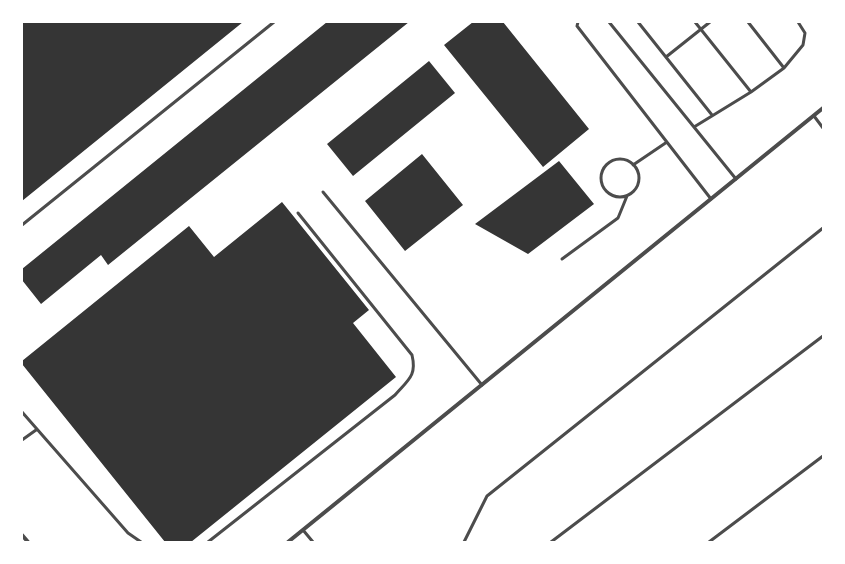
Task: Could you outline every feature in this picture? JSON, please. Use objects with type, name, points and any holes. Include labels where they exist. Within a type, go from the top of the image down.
[{"type":"street","points":[[288,542],[823,108]]},
{"type":"street","points":[[22,536],[28,542]]},
{"type":"lane","points":[[22,225],[274,22]]},
{"type":"lane","points":[[578,22],[577,26],[711,199]]},
{"type":"lane","points":[[609,22],[736,179]]},
{"type":"lane","points":[[638,22],[712,115]]},
{"type":"lane","points":[[695,22],[751,92]]},
{"type":"lane","points":[[666,57],[710,22]]},
{"type":"lane","points":[[748,22],[784,68]]},
{"type":"lane","points":[[694,127],[751,92],[784,68],[803,45],[805,33],[798,22]]},
{"type":"lane","points":[[814,116],[823,128]]},
{"type":"lane","points":[[633,165],[667,142]]},
{"type":"lane","points":[[616,159],[626,160],[633,165],[638,173],[638,182],[634,191],[627,196],[618,197],[609,194],[603,188],[600,179],[602,170],[608,163],[616,159]]},
{"type":"lane","points":[[323,192],[482,385]]},
{"type":"lane","points":[[562,259],[618,218],[627,196]]},
{"type":"lane","points":[[208,542],[395,395],[412,376],[415,367],[412,356],[298,213]]},
{"type":"lane","points":[[464,542],[487,496],[823,228]]},
{"type":"lane","points":[[551,542],[823,336]]},
{"type":"lane","points":[[22,412],[36,430],[128,533],[141,542]]},
{"type":"lane","points":[[22,440],[36,430]]},
{"type":"lane","points":[[709,542],[823,456]]},
{"type":"lane","points":[[303,530],[313,542]]},
{"type":"building","points":[[22,22],[243,22],[22,201]]},
{"type":"building","points":[[327,22],[409,22],[108,265],[101,255],[41,304],[22,280],[22,269]]},
{"type":"building","points":[[473,22],[503,22],[589,129],[543,167],[444,45]]},
{"type":"building","points":[[429,61],[455,93],[353,176],[327,144]]},
{"type":"building","points":[[422,154],[463,205],[405,251],[365,201]]},
{"type":"building","points":[[559,161],[594,204],[528,254],[475,224]]},
{"type":"building","points":[[282,202],[369,310],[353,323],[396,377],[191,542],[165,542],[22,364],[22,361],[189,226],[214,257]]}]
